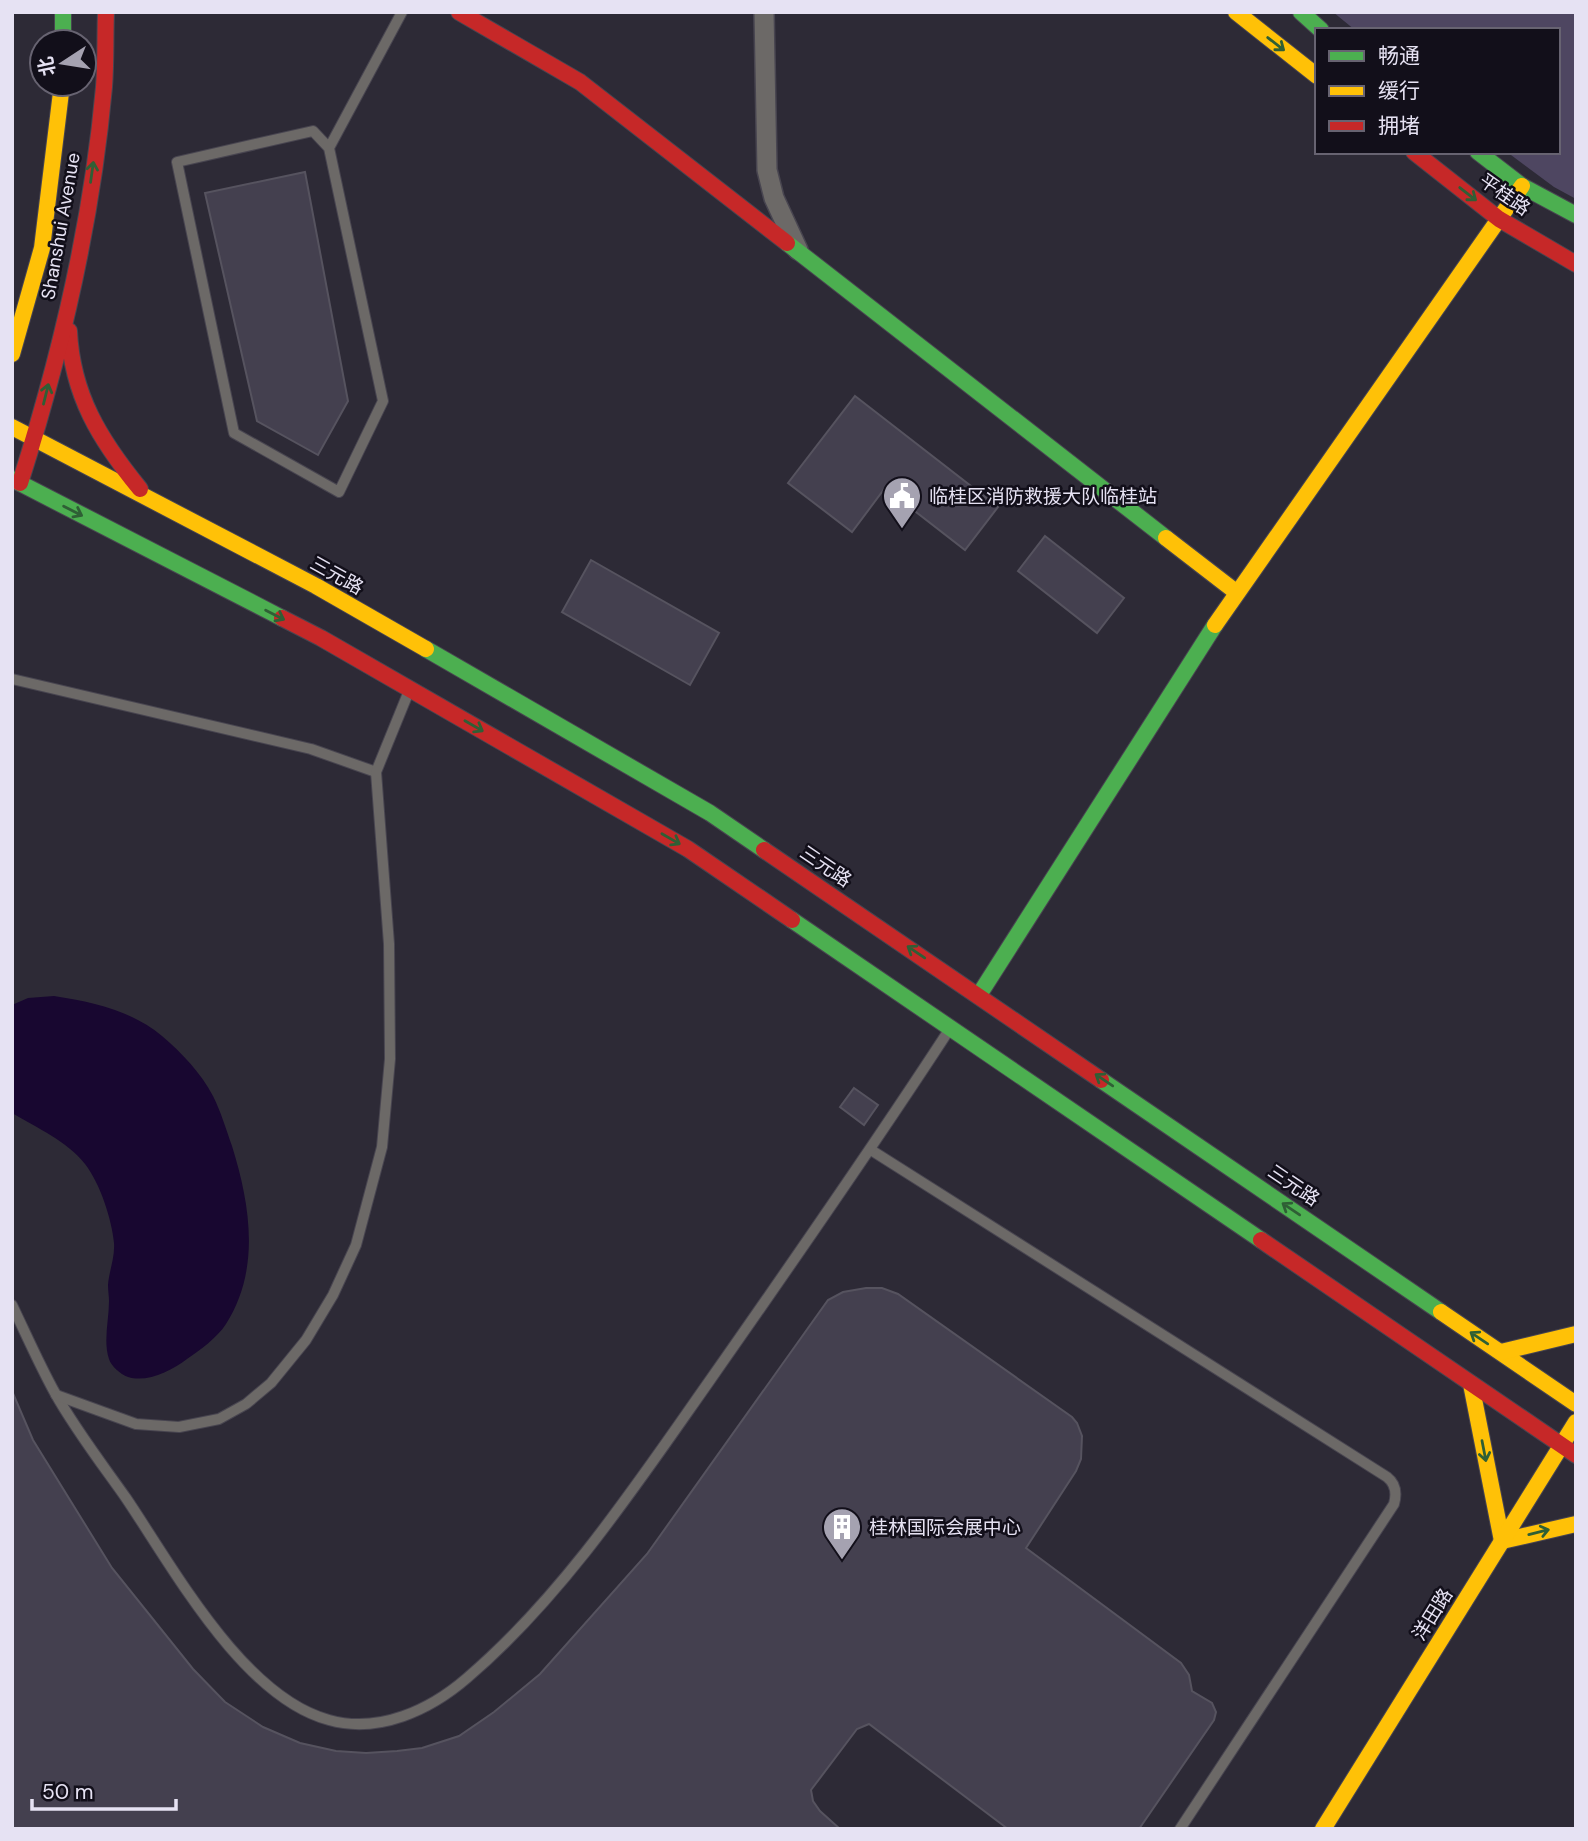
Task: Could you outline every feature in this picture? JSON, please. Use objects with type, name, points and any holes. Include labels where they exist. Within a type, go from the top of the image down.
[{"type":"main road","name":"Shanshui Avenue","points":[[16,482],[34,439],[78,264],[104,86],[106,12]]},
{"type":"main road","points":[[459,12],[580,82],[1236,592]]},
{"type":"main road","points":[[1236,12],[1315,74]]},
{"type":"main road","points":[[1301,12],[1319,28]]},
{"type":"main road","name":"Shanshui Avenue","points":[[12,354],[42,248],[60,98]]},
{"type":"main road","name":"平桂路","points":[[1417,154],[1499,219],[1576,264]]},
{"type":"main road","name":"平桂路","points":[[1481,154],[1522,186],[1576,215]]},
{"type":"main road","points":[[979,995],[1236,592],[1522,186]]},
{"type":"main road","points":[[19,274],[42,248]]},
{"type":"main road","points":[[69,301],[69,343],[74,378],[94,424],[115,460],[150,499]]},
{"type":"main road","name":"三元路","points":[[12,427],[316,586],[710,813],[1576,1404]]},
{"type":"main road","points":[[16,482],[321,638],[688,849],[1576,1455]]},
{"type":"main road","points":[[1500,1352],[1576,1334]]},
{"type":"main road","points":[[1471,1384],[1502,1541],[1576,1524]]},
{"type":"main road","name":"洋田路","points":[[1323,1829],[1576,1422]]},
{"type":"street","points":[[764,12],[767,170],[774,198],[799,251]]},
{"type":"lane","points":[[329,148],[313,131],[177,162],[234,432],[339,492],[383,401],[329,148],[402,12]]},
{"type":"lane","points":[[12,679],[311,749],[376,772]]},
{"type":"lane","points":[[55,1394],[136,1424],[179,1427],[219,1419],[246,1404],[271,1383],[306,1340],[333,1295],[356,1244],[382,1147],[388,1087],[389,944],[376,772],[410,689]]},
{"type":"lane","points":[[12,1305],[55,1394],[208,1620],[261,1681],[286,1701],[329,1720],[372,1724],[387,1721],[415,1711],[467,1679],[533,1614],[626,1500],[871,1150],[951,1027]]},
{"type":"lane","points":[[871,1150],[1387,1477],[1395,1486],[1394,1504],[1180,1829]]},
{"type":"shaded area","points":[[1333,12],[1576,12],[1576,199],[1554,187],[1510,154],[1560,154],[1560,28],[1353,28]]},
{"type":"shaded area","points":[[54,996],[97,1004],[124,1014],[150,1027],[169,1043],[197,1071],[213,1096],[232,1146],[244,1191],[249,1236],[248,1259],[237,1303],[218,1334],[174,1368],[159,1375],[128,1377],[116,1370],[109,1359],[106,1338],[108,1285],[114,1243],[108,1213],[96,1181],[70,1148],[12,1113],[12,1005],[28,998]]},
{"type":"building","points":[[305,172],[348,401],[318,455],[257,421],[205,193]]},
{"type":"building","points":[[855,396],[998,507],[965,550],[885,488],[852,532],[788,483]]},
{"type":"building","points":[[1045,536],[1124,598],[1097,633],[1018,571]]},
{"type":"building","points":[[591,560],[719,633],[690,685],[562,612]]},
{"type":"building","points":[[854,1088],[878,1105],[864,1125],[840,1107]]},
{"type":"building","name":"桂林国际会展中心","points":[[882,1288],[898,1294],[1077,1423],[1082,1436],[1081,1459],[1026,1548],[1181,1663],[1189,1675],[1192,1691],[1212,1703],[1216,1712],[1214,1720],[1139,1829],[1008,1829],[869,1724],[857,1729],[811,1790],[813,1801],[820,1811],[840,1829],[12,1829],[12,1391],[33,1440],[112,1568],[193,1669],[225,1702],[263,1727],[300,1743],[336,1751],[366,1753],[422,1748],[459,1736],[494,1712],[540,1674],[647,1554],[828,1300],[843,1292]]},
{"type":"traffic: fast","points":[[63,12],[63,28]]},
{"type":"traffic: fast","points":[[1301,12],[1319,28]]},
{"type":"traffic: fast","points":[[1481,154],[1522,186],[1576,215]]},
{"type":"traffic: fast","points":[[787,243],[1166,538]]},
{"type":"traffic: fast","points":[[12,479],[282,618]]},
{"type":"traffic: fast","points":[[979,995],[1215,625]]},
{"type":"traffic: fast","points":[[426,649],[710,813],[764,850]]},
{"type":"traffic: fast","points":[[792,920],[1261,1240]]},
{"type":"traffic: fast","points":[[1101,1080],[1441,1312]]},
{"type":"traffic: slow","points":[[1236,12],[1315,74]]},
{"type":"traffic: slow","points":[[12,354],[42,248],[60,98]]},
{"type":"traffic: slow","points":[[1215,625],[1522,186]]},
{"type":"traffic: slow","points":[[12,427],[316,586],[426,649]]},
{"type":"traffic: slow","points":[[1166,538],[1236,592]]},
{"type":"traffic: slow","points":[[1441,1312],[1576,1404]]},
{"type":"traffic: slow","points":[[1501,1352],[1576,1334]]},
{"type":"traffic: slow","points":[[1471,1384],[1502,1541],[1576,1524]]},
{"type":"traffic: slow","points":[[1323,1829],[1576,1422]]},
{"type":"traffic: jam","points":[[20,483],[49,386],[83,238],[99,137],[104,87],[106,12]]},
{"type":"traffic: jam","points":[[459,12],[580,82],[787,243]]},
{"type":"traffic: jam","points":[[1417,154],[1499,219],[1576,264]]},
{"type":"traffic: jam","points":[[69,331],[71,354],[82,396],[112,453],[140,489]]},
{"type":"traffic: jam","points":[[282,618],[688,849],[792,920]]},
{"type":"traffic: jam","points":[[764,850],[1101,1080]]},
{"type":"traffic: jam","points":[[1261,1240],[1576,1455]]},
{"type":"place","name":"临桂区消防救援大队临桂站","points":[[902,530]]},
{"type":"place","name":"桂林国际会展中心","points":[[842,1561]]}]
